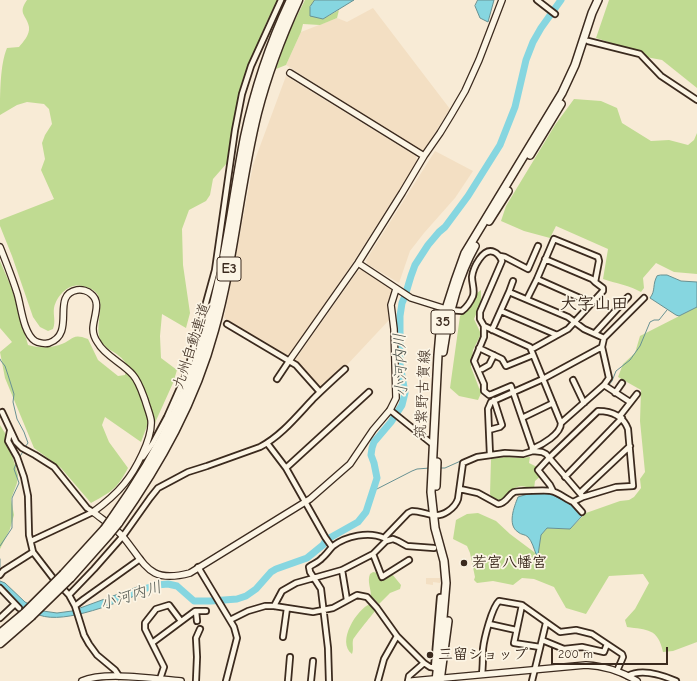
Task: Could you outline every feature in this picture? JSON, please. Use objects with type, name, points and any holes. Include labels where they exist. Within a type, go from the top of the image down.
[{"type":"highway","name":"九州自動車道","points":[[115,521],[166,434],[176,415],[194,371],[208,327],[218,286],[245,137],[256,93],[275,35],[291,0]]},
{"type":"highway","name":"九州自動車道","points":[[0,634],[23,610],[67,576],[107,531],[151,474],[171,438],[193,390],[207,354],[226,284],[245,171],[257,114],[274,57],[298,0]]},
{"type":"highway","name":"九州自動車道","points":[[0,643],[23,610]]},
{"type":"main road","name":"筑紫野古賀線","points":[[438,680],[435,668],[446,583],[444,560],[435,528],[435,495],[441,369],[449,310],[461,264],[470,246],[568,81],[598,0]]},
{"type":"main road","name":"筑紫野古賀線","points":[[438,680],[451,583],[447,558],[435,515],[431,480],[440,332],[474,248],[572,84],[602,0]]},
{"type":"street","points":[[31,541],[93,512],[109,500],[124,484],[153,443],[167,417],[186,372],[204,315],[215,270],[234,137],[242,94],[251,66],[281,0]]},
{"type":"street","points":[[277,379],[358,263],[465,91],[479,60],[502,0]]},
{"type":"street","points":[[537,0],[555,14]]},
{"type":"street","points":[[588,41],[637,53],[661,76],[697,100]]},
{"type":"street","points":[[290,74],[424,156]]},
{"type":"street","points":[[527,299],[554,239],[598,258],[599,261],[595,282]]},
{"type":"street","points":[[358,263],[411,298],[449,310],[462,311],[467,308],[473,294],[473,273],[482,254],[487,251],[492,251],[528,269],[538,246]]},
{"type":"street","points":[[0,247],[18,295],[28,331],[35,341],[45,344],[55,341],[59,337],[64,324],[64,303],[67,295],[78,290],[83,290],[92,294],[96,303],[96,314],[93,328],[97,342],[134,376],[142,390],[151,420],[148,437],[135,467]]},
{"type":"street","points":[[500,256],[502,261],[480,312],[480,319],[484,326],[484,337],[474,361],[484,384],[486,393],[489,395],[511,386],[533,450]]},
{"type":"street","points":[[532,349],[568,329],[592,303],[603,288],[592,279],[545,259]]},
{"type":"street","points":[[537,279],[592,303]]},
{"type":"street","points":[[492,330],[513,281]]},
{"type":"street","points":[[2,412],[16,442],[22,448],[54,467],[87,508],[123,536],[144,565],[153,573],[176,577],[190,573],[305,503],[350,464],[373,430],[391,411],[396,398],[394,328],[391,305],[398,290]]},
{"type":"street","points":[[509,292],[568,317],[584,330],[595,333],[604,338]]},
{"type":"street","points":[[595,333],[628,297]]},
{"type":"street","points":[[274,606],[282,591],[296,583],[342,570],[373,554],[408,513],[412,511],[435,515],[444,514],[455,505],[458,499],[463,463],[473,457],[505,453],[523,454],[541,445],[558,432],[561,423],[584,404],[604,385],[609,378],[602,347],[604,338],[644,298]]},
{"type":"street","points":[[501,311],[557,335]]},
{"type":"street","points":[[227,324],[296,365],[320,392]]},
{"type":"street","points":[[484,326],[532,349],[533,355],[561,423]]},
{"type":"street","points":[[490,455],[488,409],[491,402],[543,379],[602,347]]},
{"type":"street","points":[[479,348],[502,358],[506,366],[533,355]]},
{"type":"street","points":[[482,369],[489,365],[494,355]]},
{"type":"street","points":[[68,595],[94,569],[123,536],[158,488],[188,472],[267,444],[345,369]]},
{"type":"street","points":[[573,380],[584,404]]},
{"type":"street","points":[[616,393],[622,384]]},
{"type":"street","points":[[604,385],[630,402]]},
{"type":"street","points":[[286,468],[369,392]]},
{"type":"street","points":[[565,477],[621,418],[630,402],[637,394]]},
{"type":"street","points":[[489,430],[502,425],[494,400]]},
{"type":"street","points":[[522,418],[553,403]]},
{"type":"street","points":[[391,411],[430,443],[433,443]]},
{"type":"street","points":[[553,491],[538,470],[598,411],[610,413],[626,422],[630,446],[632,486],[616,487],[582,495]]},
{"type":"street","points":[[10,431],[8,441],[17,457],[24,477],[28,496],[30,535],[33,552],[68,595],[75,606],[84,635],[89,644],[97,655],[115,670],[119,676]]},
{"type":"street","points":[[267,444],[286,468],[325,537],[332,546]]},
{"type":"street","points":[[573,502],[582,495],[630,446]]},
{"type":"street","points":[[533,450],[542,452],[549,458],[582,495]]},
{"type":"street","points":[[460,488],[478,493],[498,504],[504,503],[513,492],[517,490],[553,491],[573,502],[582,512]]},
{"type":"street","points":[[329,681],[328,648],[322,611],[321,589],[313,578],[309,567],[322,559],[332,546],[364,535],[373,534],[385,539],[398,540],[407,546],[434,548]]},
{"type":"street","points":[[0,575],[3,571],[33,552]]},
{"type":"street","points":[[373,554],[382,577],[409,560]]},
{"type":"street","points":[[75,606],[140,559]]},
{"type":"street","points":[[198,568],[234,627],[237,638],[226,681]]},
{"type":"street","points":[[342,570],[347,600]]},
{"type":"street","points":[[0,588],[23,610],[0,618]]},
{"type":"street","points":[[230,620],[248,611],[265,606],[313,612],[333,608],[357,595],[367,597],[377,608],[397,636],[424,663],[435,668]]},
{"type":"street","points":[[482,674],[483,648],[489,624],[496,604],[499,601],[527,607],[546,623],[560,632],[576,630],[592,634],[622,654],[623,657],[617,671]]},
{"type":"street","points":[[160,679],[164,667],[145,629],[145,623],[156,609],[169,605],[181,621]]},
{"type":"street","points":[[522,605],[514,643],[540,647]]},
{"type":"street","points":[[283,637],[286,608]]},
{"type":"street","points":[[196,611],[197,621]]},
{"type":"street","points":[[152,643],[196,611],[206,612]]},
{"type":"street","points":[[532,681],[546,623]]},
{"type":"street","points":[[489,624],[516,630]]},
{"type":"street","points":[[196,681],[196,638],[200,629]]},
{"type":"street","points":[[378,681],[384,659],[397,636]]},
{"type":"street","points":[[542,640],[564,649],[582,647],[604,652],[607,644]]},
{"type":"street","points":[[288,681],[290,657]]},
{"type":"street","points":[[311,681],[313,661]]},
{"type":"street","points":[[408,681],[409,676],[424,663]]},
{"type":"street","points":[[412,681],[469,678],[482,674],[586,665],[599,666],[617,671],[637,681]]},
{"type":"street","points":[[628,676],[634,673],[660,675],[676,681]]},
{"type":"street","points":[[82,681],[119,676],[181,681]]},
{"type":"shaded area","points":[[373,8],[450,109],[424,150],[419,150],[286,65],[301,32],[337,18],[347,22]]},
{"type":"shaded area","points":[[286,76],[416,156],[417,162],[352,264],[288,357],[224,318],[253,165]]},
{"type":"shaded area","points":[[435,151],[473,171],[455,198],[410,251],[399,283],[367,264],[366,260]]},
{"type":"shaded area","points":[[364,270],[392,290],[388,310],[390,319],[346,366],[319,389],[295,360],[357,272]]},
{"type":"shaded area","points":[[426,578],[440,578],[440,583],[433,582],[433,585],[426,584]]},
{"type":"green space","points":[[27,0],[278,0],[267,21],[249,64],[241,89],[227,163],[213,179],[210,195],[206,201],[189,210],[182,229],[183,265],[190,313],[186,328],[162,314],[160,336],[161,358],[177,370],[173,383],[154,425],[147,426],[141,442],[105,417],[102,425],[109,442],[128,468],[113,489],[91,503],[61,468],[34,448],[5,378],[0,352],[12,342],[0,328],[0,261],[12,289],[28,345],[51,347],[64,343],[78,336],[88,339],[98,360],[118,376],[125,375],[127,365],[120,357],[102,343],[99,335],[100,302],[98,295],[92,289],[82,286],[73,286],[68,288],[58,299],[54,308],[53,329],[48,331],[40,327],[33,317],[0,226],[0,220],[54,199],[41,170],[45,159],[42,143],[52,124],[49,109],[44,104],[27,102],[17,105],[0,115],[3,62],[7,48],[19,47],[27,36],[29,27],[23,12],[23,8]]},
{"type":"green space","points":[[305,0],[315,0],[310,7],[323,19],[339,10],[337,18],[320,25],[303,24],[301,32],[286,65],[276,69],[289,32]]},
{"type":"green space","points":[[609,0],[697,0],[697,88],[662,60],[646,57],[636,51],[596,38]]},
{"type":"green space","points":[[574,99],[601,101],[617,108],[622,123],[651,141],[669,140],[688,145],[694,140],[697,133],[697,274],[674,272],[656,263],[643,278],[644,288],[641,292],[628,286],[603,279],[608,249],[556,226],[550,238],[524,231],[501,221],[506,206],[555,125]]},
{"type":"green space","points":[[481,290],[481,302],[474,319],[481,334],[473,350],[471,367],[479,388],[482,391],[478,400],[459,396],[450,388],[460,316],[467,309],[477,293]]},
{"type":"green space","points":[[697,307],[697,642],[673,651],[663,652],[661,644],[655,634],[646,630],[627,627],[625,620],[635,609],[649,583],[643,574],[609,576],[586,614],[566,608],[554,587],[534,579],[522,578],[513,585],[493,581],[477,583],[474,580],[475,577],[467,546],[453,539],[456,520],[467,514],[478,513],[496,521],[510,534],[538,555],[541,535],[547,528],[570,529],[586,513],[620,501],[629,500],[634,497],[641,488],[640,479],[645,472],[640,421],[641,390],[618,377],[623,364],[635,353],[640,336]]},
{"type":"green space","points":[[0,425],[5,433],[18,475],[17,483],[11,499],[14,515],[10,529],[0,549]]},
{"type":"green space","points":[[506,457],[530,457],[529,463],[537,467],[542,475],[535,481],[534,489],[519,486],[513,489],[503,501],[497,500],[490,494],[491,459]]},
{"type":"green space","points":[[373,572],[378,573],[382,580],[392,574],[401,585],[400,589],[390,593],[379,604],[371,596],[369,579],[370,574]]},
{"type":"green space","points":[[370,604],[375,611],[354,638],[352,654],[348,649],[346,642],[347,634],[359,612]]},
{"type":"water","points":[[315,0],[354,0],[323,19],[310,16],[310,7]]},
{"type":"water","points":[[478,0],[494,0],[488,22],[480,18],[475,6]]},
{"type":"water","points":[[667,275],[681,281],[697,282],[697,307],[679,316],[650,298],[657,276]]},
{"type":"water","points":[[545,493],[553,495],[572,505],[582,516],[570,529],[547,528],[541,535],[538,555],[536,554],[528,537],[519,533],[515,529],[512,516],[518,497],[528,494]]},
{"type":"water","points":[[0,581],[5,583],[25,602],[43,611],[57,613],[72,611],[140,586],[146,592],[92,611],[63,617],[50,617],[37,614],[22,607],[0,585]]},
{"type":"waterway","name":"小河内川","points":[[134,592],[157,585],[168,584],[177,586],[194,601],[237,599],[246,596],[256,589],[271,572],[307,558],[323,545],[326,540],[358,522],[366,512],[377,478],[371,455],[372,448],[374,442],[391,422],[402,405],[405,393],[400,364],[400,316],[402,303],[415,265],[428,245],[445,227],[468,196],[500,145],[515,107],[526,60],[533,42],[561,0]]},
{"type":"waterway","points":[[608,386],[616,371],[630,360],[640,346],[650,322],[659,320],[667,310]]},
{"type":"waterway","points":[[0,359],[5,366],[14,394],[13,402],[17,419],[28,443],[25,447]]},
{"type":"waterway","points":[[558,434],[564,424],[606,388]]},
{"type":"waterway","points":[[19,458],[24,450]]},
{"type":"waterway","points":[[492,452],[503,450],[509,451]]},
{"type":"waterway","points":[[439,468],[445,468],[474,455],[489,453]]},
{"type":"waterway","points":[[0,546],[12,528],[12,498],[19,483],[14,469],[17,462]]},
{"type":"waterway","points":[[373,491],[412,471],[430,468]]},
{"type":"waterway","points":[[0,559],[0,567]]},
{"type":"waterway","points":[[637,675],[660,677]]},
{"type":"waterway","points":[[665,679],[670,681]]},
{"type":"place","name":"若宮八幡宮","points":[[464,563]]},
{"type":"place","name":"三留ショップ","points":[[430,655]]},
{"type":"district","name":"大字山田","points":[[594,304]]}]
